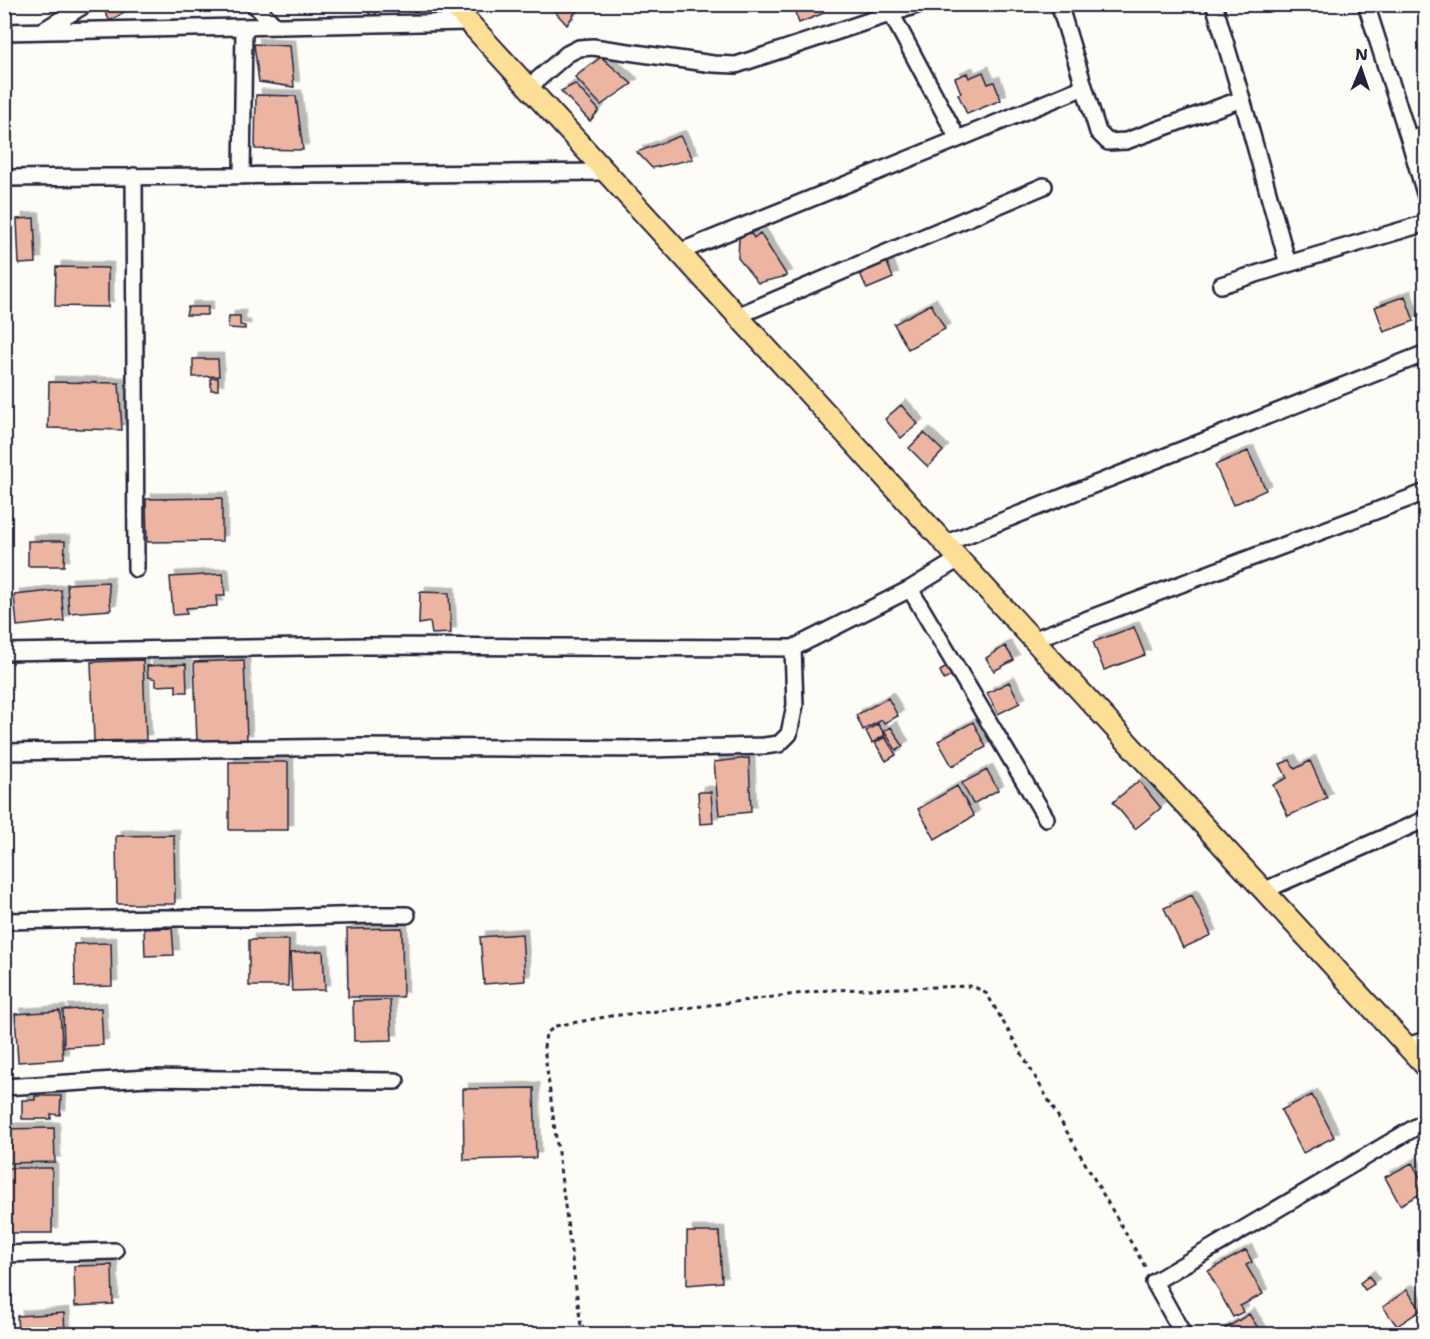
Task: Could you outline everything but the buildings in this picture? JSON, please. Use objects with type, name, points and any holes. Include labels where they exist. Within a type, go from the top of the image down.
[{"type":"main road","points":[[452,4],[1263,891],[1416,1043],[1425,1067]]},
{"type":"street","points":[[42,31],[86,4]]},
{"type":"street","points":[[254,4],[275,26]]},
{"type":"street","points":[[528,88],[567,54],[579,48],[593,47],[713,64],[736,65],[920,4]]},
{"type":"street","points":[[1059,4],[1098,132],[1108,142],[1126,141],[1242,99]]},
{"type":"street","points":[[1214,4],[1288,264]]},
{"type":"street","points":[[1366,4],[1425,197]]},
{"type":"street","points":[[892,15],[958,140]]},
{"type":"street","points":[[4,32],[469,22]]},
{"type":"street","points":[[242,176],[244,27]]},
{"type":"street","points":[[679,252],[1084,87]]},
{"type":"street","points":[[1409,139],[1425,134]]},
{"type":"street","points":[[4,178],[606,172]]},
{"type":"street","points":[[134,177],[136,569]]},
{"type":"street","points":[[737,316],[1044,186]]},
{"type":"street","points":[[1221,285],[1425,223]]},
{"type":"street","points":[[944,544],[1425,356]]},
{"type":"street","points":[[1032,640],[1425,492]]},
{"type":"street","points":[[4,652],[366,646],[794,648],[910,589],[959,559]]},
{"type":"street","points":[[910,589],[1046,818]]},
{"type":"street","points":[[4,752],[359,747],[650,749],[764,746],[779,744],[789,734],[795,705],[794,648]]},
{"type":"street","points":[[1263,891],[1425,819]]},
{"type":"street","points":[[4,921],[407,915]]},
{"type":"street","points":[[4,1088],[147,1078],[396,1082]]},
{"type":"street","points":[[1183,1335],[1154,1282],[1425,1120]]},
{"type":"street","points":[[4,1254],[115,1251]]},
{"type":"path","points":[[582,1335],[544,1047],[546,1034],[555,1026],[611,1016],[828,990],[972,986],[987,994],[1154,1282]]}]
